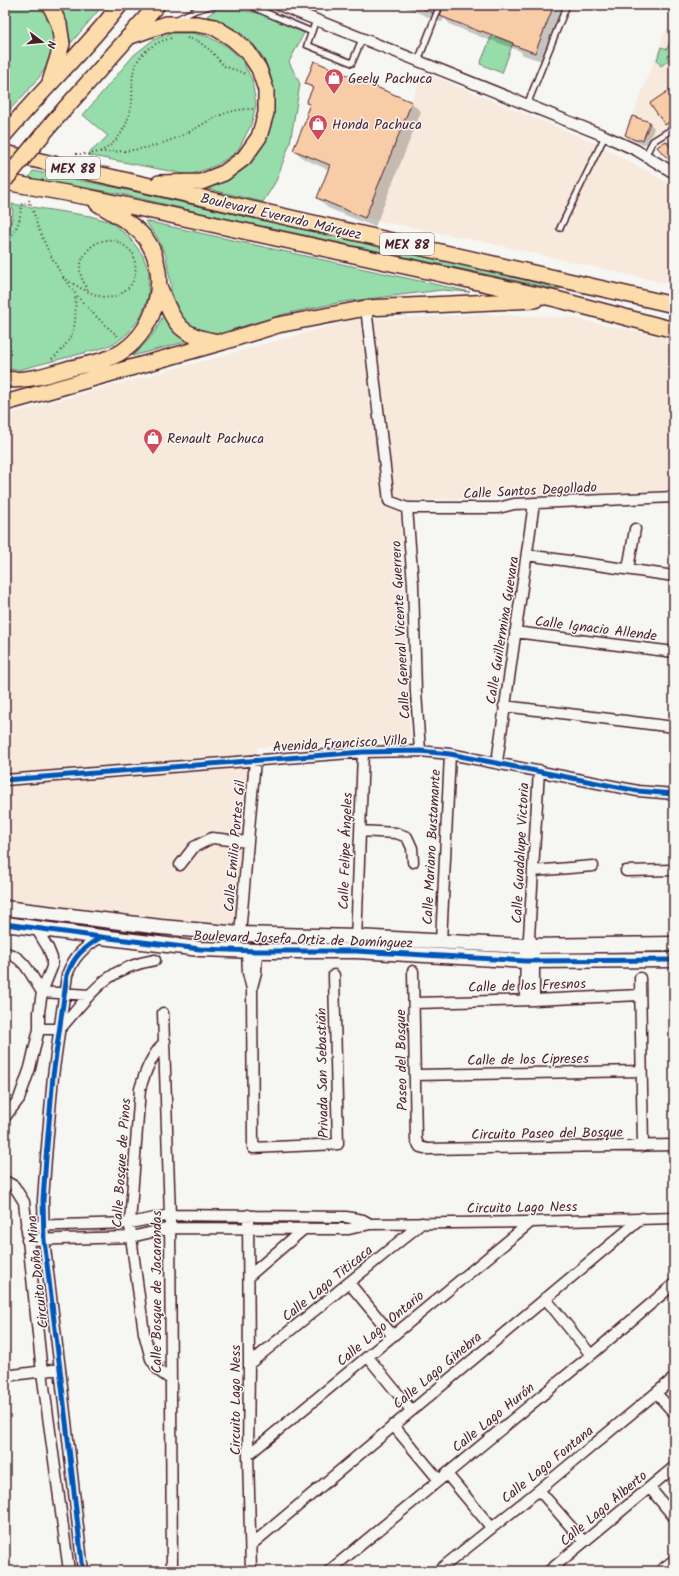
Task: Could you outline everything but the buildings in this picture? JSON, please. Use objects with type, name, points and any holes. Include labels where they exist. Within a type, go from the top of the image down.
[{"type":"main road","points":[[49,87],[62,44],[59,24],[50,5]]},
{"type":"main road","points":[[5,134],[22,113],[49,87],[88,44],[120,5]]},
{"type":"main road","points":[[108,21],[128,5]]},
{"type":"main road","points":[[128,37],[147,5]]},
{"type":"main road","points":[[5,181],[53,122],[156,5]]},
{"type":"main road","points":[[128,37],[166,24],[196,24],[214,27],[232,38],[248,52],[259,69],[266,90],[266,113],[259,137],[244,158],[224,173],[201,182],[140,184]]},
{"type":"main road","name":"Boulevard Everardo Márquez","points":[[5,153],[674,305]]},
{"type":"main road","name":"MEX 88","points":[[5,181],[22,186],[88,198],[556,299],[674,330]]},
{"type":"main road","points":[[5,378],[14,380],[30,379],[106,358],[122,351],[136,340],[146,327],[154,309],[159,286],[157,264],[148,242],[132,225],[88,198]]},
{"type":"main road","points":[[159,286],[173,318],[185,332],[206,340],[223,342]]},
{"type":"main road","points":[[5,402],[223,342],[278,325],[366,308],[556,299]]},
{"type":"street","points":[[279,5],[605,136],[645,156],[674,173]]},
{"type":"street","name":"Calle Santos Degollado","points":[[366,308],[388,501],[407,508],[498,508],[514,504],[674,497]]},
{"type":"street","name":"Calle Guillermina Guevara","points":[[496,762],[534,503]]},
{"type":"street","name":"Calle General Vicente Guerrero","points":[[407,508],[413,584],[416,692],[420,751]]},
{"type":"street","points":[[628,570],[635,529]]},
{"type":"street","points":[[527,555],[674,576]]},
{"type":"street","name":"Calle Ignacio Allende","points":[[515,632],[674,652]]},
{"type":"street","points":[[504,706],[674,727]]},
{"type":"street","name":"Avenida Francisco Villa","points":[[5,780],[363,752],[420,751],[450,754],[496,762],[638,791],[674,794]]},
{"type":"street","name":"Calle Felipe Ángeles","points":[[356,952],[363,752]]},
{"type":"street","name":"Calle Mariano Bustamante","points":[[440,942],[450,754]]},
{"type":"street","name":"Calle Emilio Portes Gil","points":[[240,934],[255,760]]},
{"type":"street","name":"Calle Guadalupe Victoria","points":[[530,1000],[530,943],[539,770]]},
{"type":"street","points":[[360,831],[396,833],[407,837],[412,848],[413,862]]},
{"type":"street","points":[[180,865],[194,847],[212,838],[248,842]]},
{"type":"street","points":[[533,871],[593,866]]},
{"type":"street","points":[[626,871],[674,870]]},
{"type":"street","name":"Boulevard Josefa Ortiz de Domínguez","points":[[5,908],[161,927],[240,934],[356,937],[440,942],[674,944]]},
{"type":"street","name":"Boulevard Josefa Ortiz de Domínguez","points":[[5,924],[101,938],[200,949],[356,952],[530,961],[674,960]]},
{"type":"street","points":[[158,944],[161,927]]},
{"type":"street","points":[[5,1117],[18,1099],[25,1084],[39,1029],[39,1012],[42,992],[52,967],[52,958],[48,948],[36,928]]},
{"type":"street","points":[[280,935],[280,951]]},
{"type":"street","name":"Circuito Doña Mina","points":[[83,1571],[44,1240],[42,1200],[53,1076],[67,975],[72,963],[79,953],[89,944],[101,938]]},
{"type":"street","name":"Privada San Sebastián","points":[[252,951],[248,972],[252,989],[253,1148],[338,1144],[334,974]]},
{"type":"street","points":[[5,953],[11,954],[23,963],[42,992]]},
{"type":"street","points":[[39,1029],[60,1029],[100,984],[112,974],[140,962],[155,960]]},
{"type":"street","name":"Paseo del Bosque","points":[[413,971],[416,1140],[420,1147]]},
{"type":"street","points":[[640,978],[643,1146]]},
{"type":"street","points":[[42,992],[90,995]]},
{"type":"street","name":"Calle de los Fresnos","points":[[414,1003],[640,995]]},
{"type":"street","name":"Calle Bosque de Jacarandas","points":[[163,1013],[170,1214],[172,1571]]},
{"type":"street","name":"Calle Bosque de Pinos","points":[[165,1041],[155,1052],[146,1068],[140,1089],[130,1223],[144,1333],[150,1359],[159,1371],[170,1379]]},
{"type":"street","name":"Calle de los Cipreses","points":[[415,1075],[641,1071]]},
{"type":"street","name":"Circuito Paseo del Bosque","points":[[420,1147],[428,1149],[674,1145]]},
{"type":"street","name":"Circuito Doña Mina","points":[[5,1181],[14,1186],[24,1202],[42,1372],[69,1571]]},
{"type":"street","name":"Circuito Lago Ness","points":[[26,1226],[130,1223],[170,1214],[346,1217],[363,1220],[370,1224]]},
{"type":"street","name":"Circuito Lago Ness","points":[[248,1216],[250,1364],[248,1455],[251,1571]]},
{"type":"street","name":"Calle Lago Ginebra","points":[[251,1545],[642,1218]]},
{"type":"street","name":"Circuito Lago Ness","points":[[28,1240],[131,1237],[170,1228],[349,1229],[370,1224],[674,1218]]},
{"type":"street","name":"Calle Lago Ontario","points":[[248,1455],[530,1222]]},
{"type":"street","name":"Calle Lago Titicaca","points":[[250,1364],[422,1223]]},
{"type":"street","points":[[249,1276],[305,1228]]},
{"type":"street","points":[[349,1283],[393,1336]]},
{"type":"street","name":"Calle Lago Hurón","points":[[329,1571],[591,1355],[674,1284]]},
{"type":"street","points":[[545,1298],[591,1355]]},
{"type":"street","points":[[368,1357],[411,1410]]},
{"type":"street","points":[[5,1376],[60,1369]]},
{"type":"street","name":"Calle Lago Fontana","points":[[438,1571],[539,1490],[674,1378]]},
{"type":"street","points":[[656,1393],[674,1413]]},
{"type":"street","points":[[393,1425],[491,1527]]},
{"type":"street","name":"Calle Lago Alberto","points":[[549,1571],[674,1467]]},
{"type":"street","points":[[650,1488],[674,1517]]},
{"type":"street","points":[[539,1490],[584,1542]]},
{"type":"street","points":[[660,1571],[674,1560]]},
{"type":"lane","points":[[166,24],[196,10],[214,5]]},
{"type":"lane","points":[[248,5],[312,32]]},
{"type":"lane","points":[[418,61],[440,5]]},
{"type":"lane","points":[[527,105],[567,5]]},
{"type":"lane","points":[[316,20],[307,45],[352,63],[362,38]]},
{"type":"lane","points":[[645,156],[653,142],[674,128]]},
{"type":"lane","points":[[560,228],[605,136]]},
{"type":"path","points":[[184,37],[198,41],[212,50],[224,66],[251,76]]},
{"type":"path","points":[[100,152],[112,145],[122,132],[130,114],[134,69],[142,54],[154,46],[169,39],[176,38]]},
{"type":"path","points":[[76,154],[127,152],[152,147],[176,138],[215,116],[242,109],[258,108]]},
{"type":"path","points":[[22,186],[31,204],[39,230],[50,255],[63,278],[89,311],[122,340]]},
{"type":"path","points":[[5,249],[19,222],[22,203],[31,204]]},
{"type":"path","points":[[63,278],[88,291],[98,296],[119,296],[130,285],[135,277],[136,264],[133,253],[122,244],[113,240],[100,241],[88,250],[82,259],[80,272],[88,291]]},
{"type":"path","points":[[49,362],[69,340],[74,327],[76,312],[75,294]]},
{"type":"shaded area","points":[[674,10],[674,162],[664,155],[650,137],[643,140],[635,140],[625,135]]},
{"type":"shaded area","points":[[423,72],[593,142],[674,186],[674,285],[485,242],[365,218]]},
{"type":"shaded area","points":[[486,314],[573,318],[674,340],[674,490],[415,500],[400,511],[410,739],[258,747],[238,930],[155,921],[5,900],[5,415],[354,320]]},
{"type":"green space","points":[[5,5],[40,5],[49,22],[54,42],[52,54],[44,70],[32,86],[5,115]]},
{"type":"green space","points":[[59,5],[103,5],[71,43],[62,10]]},
{"type":"green space","points":[[215,10],[236,10],[260,13],[304,33],[289,62],[300,84],[290,143],[276,181],[263,202],[204,188],[216,185],[226,180],[250,164],[259,151],[266,136],[271,121],[273,105],[273,89],[270,73],[264,59],[254,45],[244,35],[207,16]]},
{"type":"green space","points":[[171,33],[192,33],[209,37],[228,47],[242,60],[252,80],[256,105],[251,125],[237,152],[217,165],[190,175],[87,155],[108,136],[83,115],[134,55],[153,40]]},
{"type":"green space","points":[[673,34],[674,51],[667,57],[669,60],[661,66],[657,60],[661,47],[667,49]]},
{"type":"green space","points":[[492,35],[513,43],[502,73],[480,64]]},
{"type":"green space","points":[[33,171],[118,188],[560,287],[559,290],[202,213],[117,193],[28,179]]},
{"type":"green space","points":[[12,204],[90,216],[111,222],[129,237],[142,254],[149,272],[148,298],[140,318],[128,333],[117,342],[103,348],[18,370],[5,369],[5,235],[12,220]]},
{"type":"green space","points":[[145,221],[470,292],[442,290],[342,302],[284,314],[214,335],[187,325],[178,312],[171,292],[166,256],[157,237]]},
{"type":"green space","points":[[165,310],[192,340],[132,356],[152,336]]},
{"type":"cycle path","points":[[5,780],[363,752],[420,751],[450,754],[638,791],[674,794]]},
{"type":"cycle path","points":[[5,924],[200,949],[257,951],[356,951],[526,961],[674,960]]},
{"type":"cycle path","points":[[83,1571],[44,1240],[43,1200],[53,1076],[67,975],[80,953],[101,937]]},
{"type":"place","name":"Geely Pachuca","points":[[334,95]]},
{"type":"place","name":"Honda Pachuca","points":[[318,141]]},
{"type":"place","name":"Renault Pachuca","points":[[153,455]]}]
